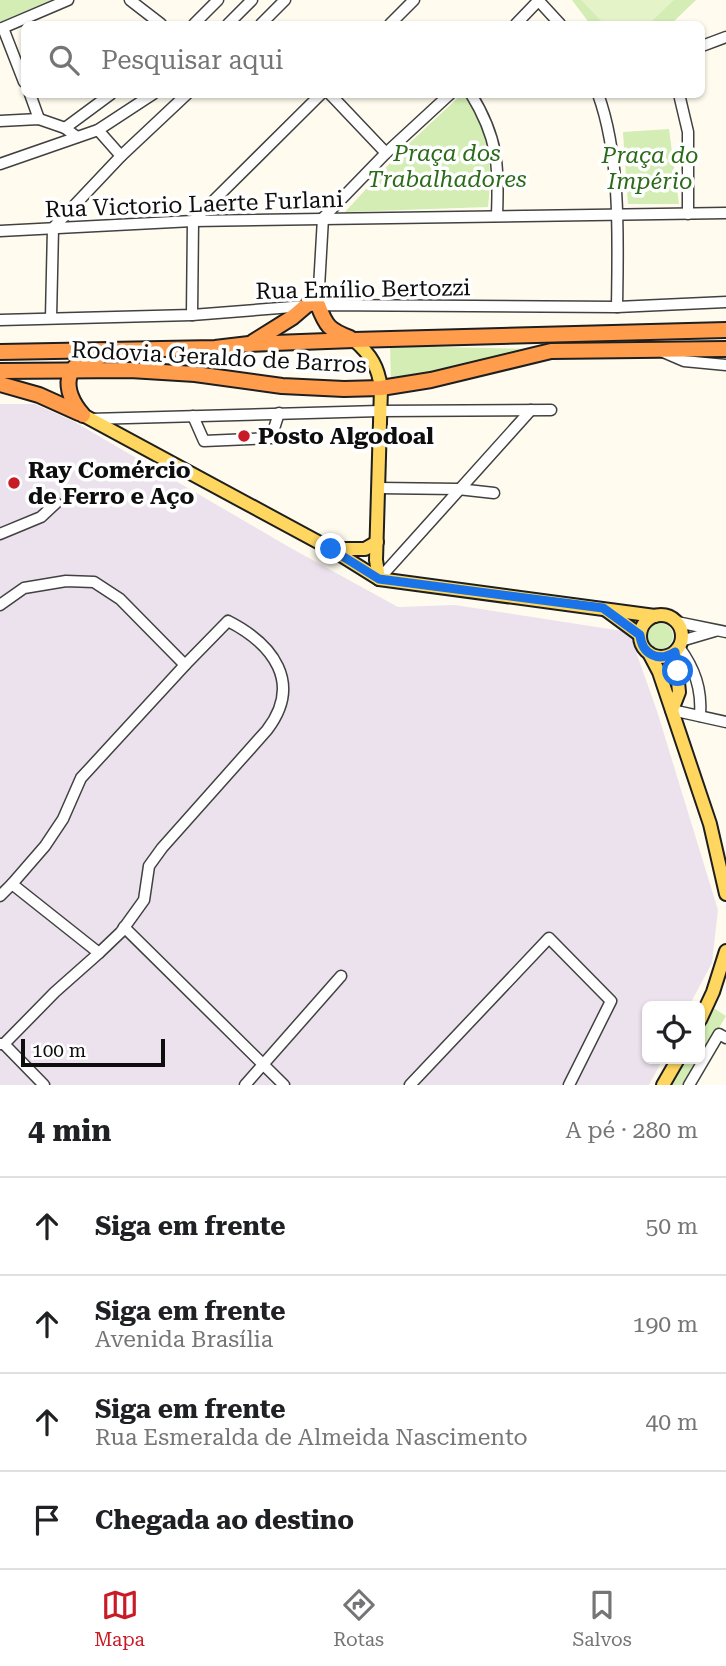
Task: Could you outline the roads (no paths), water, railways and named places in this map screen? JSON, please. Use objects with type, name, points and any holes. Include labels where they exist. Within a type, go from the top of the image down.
[{"type":"highway","points":[[250,344],[313,305],[332,331],[354,340]]},
{"type":"highway","name":"Rodovia Geraldo de Barros","points":[[0,352],[215,348],[354,340],[726,330]]},
{"type":"highway","points":[[87,417],[71,400],[68,389],[72,371],[79,362],[89,358],[215,348]]},
{"type":"highway","name":"Rodovia Geraldo de Barros","points":[[0,371],[130,370],[195,374],[282,386],[381,388],[431,380],[551,351],[726,349]]},
{"type":"highway","points":[[0,384],[39,396],[87,417]]},
{"type":"main road","points":[[354,340],[371,355],[379,371],[381,388],[377,542],[379,579]]},
{"type":"main road","points":[[87,417],[331,549],[379,579],[667,616],[677,622],[681,631],[678,647],[679,692],[672,710]]},
{"type":"main road","points":[[331,549],[365,549],[377,542]]},
{"type":"main road","points":[[603,608],[640,635]]},
{"type":"main road","points":[[654,616],[646,621],[640,635],[643,647],[649,653],[672,710],[710,824],[726,894]]},
{"type":"main road","points":[[649,653],[664,657],[678,647]]},
{"type":"main road","points":[[705,1009],[726,951]]},
{"type":"main road","points":[[663,1085],[675,1064]]},
{"type":"street","points":[[21,75],[2,29],[68,0]]},
{"type":"street","points":[[130,0],[157,21]]},
{"type":"street","points":[[197,21],[218,0]]},
{"type":"street","points":[[231,21],[253,0]]},
{"type":"street","points":[[265,21],[285,0]]},
{"type":"street","points":[[393,21],[414,0]]},
{"type":"street","points":[[519,21],[538,0],[557,21]]},
{"type":"street","points":[[705,45],[726,37]]},
{"type":"street","points":[[31,98],[39,119]]},
{"type":"street","points":[[65,128],[106,98]]},
{"type":"street","points":[[0,164],[99,130],[147,98]]},
{"type":"street","points":[[51,318],[53,228],[121,156],[183,98]]},
{"type":"street","points":[[192,315],[193,220],[317,98]]},
{"type":"street","points":[[334,98],[386,153]]},
{"type":"street","points":[[313,305],[323,218],[386,153],[446,98]]},
{"type":"street","points":[[473,98],[494,140],[499,172],[497,215]]},
{"type":"street","points":[[599,98],[609,142],[618,216],[617,307]]},
{"type":"street","points":[[680,98],[688,132],[688,214]]},
{"type":"street","points":[[0,121],[39,119],[65,128],[77,137]]},
{"type":"street","points":[[99,130],[121,156]]},
{"type":"street","name":"Rua Victorio Laerte Furlani","points":[[0,231],[193,220],[726,213]]},
{"type":"street","name":"Rua Emílio Bertozzi","points":[[0,320],[192,315],[313,305],[617,307],[726,302]]},
{"type":"street","points":[[659,351],[684,360],[726,365]]},
{"type":"street","points":[[379,579],[531,410]]},
{"type":"street","points":[[87,417],[551,410]]},
{"type":"street","points":[[194,416],[204,441],[271,438],[279,413]]},
{"type":"street","points":[[378,488],[458,489],[494,493]]},
{"type":"street","points":[[0,534],[41,517],[55,503]]},
{"type":"street","points":[[0,605],[24,587],[66,581],[94,582],[120,599],[186,665]]},
{"type":"street","points":[[0,896],[45,846],[63,819],[81,778],[228,621],[262,642],[275,658],[282,673],[278,716],[162,848],[149,866],[144,900],[124,928],[2,1044],[44,1085]]},
{"type":"street","points":[[677,622],[722,631]]},
{"type":"street","points":[[700,716],[701,698],[697,679],[690,662],[678,647],[722,631]]},
{"type":"street","points":[[672,710],[726,722]]},
{"type":"street","points":[[12,884],[99,953]]},
{"type":"street","points":[[124,928],[284,1085]]},
{"type":"street","points":[[410,1085],[549,938],[611,1000],[569,1085]]},
{"type":"street","points":[[245,1085],[341,976]]},
{"type":"street","points":[[689,1085],[723,1036]]},
{"type":"place","name":"Posto Algodoal","points":[[244,436]]},
{"type":"place","name":"Ray Comércio de Ferro e Aço","points":[[14,483]]},
{"type":"park label","name":"Praça dos Trabalhadores","points":[[447,166]]},
{"type":"park label","name":"Praça do Império","points":[[650,168]]}]
